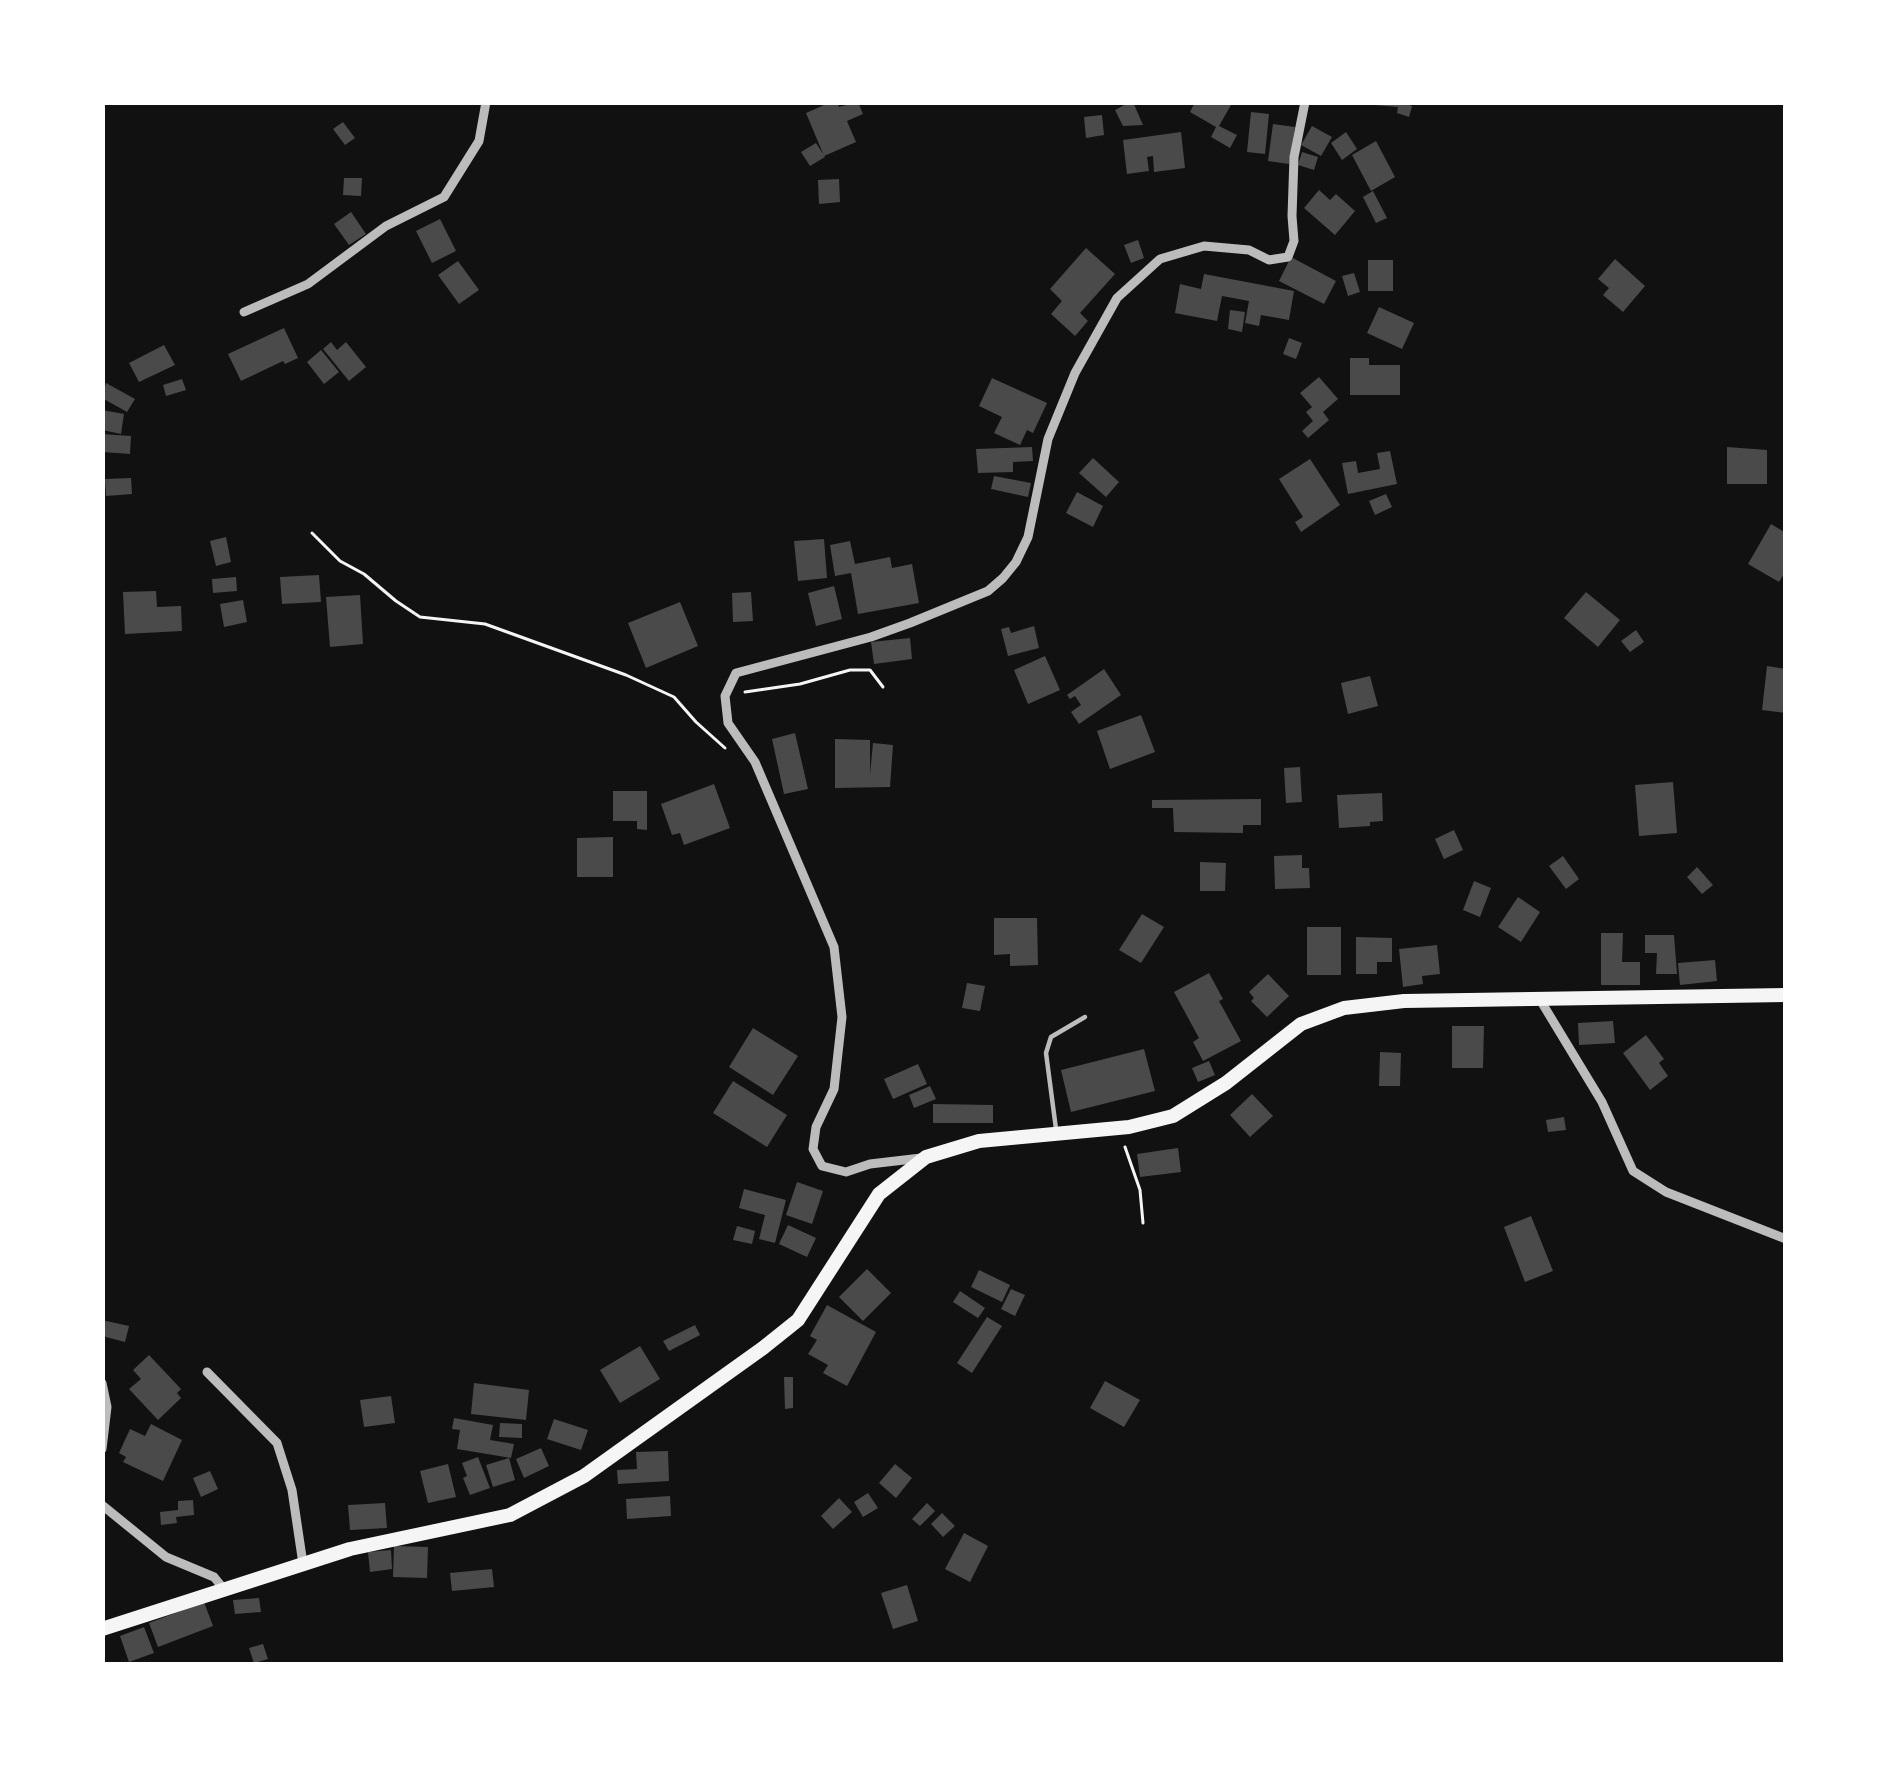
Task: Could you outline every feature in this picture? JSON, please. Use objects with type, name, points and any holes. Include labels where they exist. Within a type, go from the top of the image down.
[{"type":"main road","points":[[102,1629],[350,1549],[510,1515],[584,1476],[798,1319],[879,1193],[926,1157],[979,1141],[1119,1128],[1173,1116],[1226,1083],[1301,1024],[1344,1008],[1403,1000],[1786,995]]},
{"type":"street","points":[[244,312],[308,284],[386,226],[444,197],[478,141],[486,102]]},
{"type":"street","points":[[926,1157],[846,1172],[822,1166],[813,1149],[816,1127],[834,1089],[842,1017],[834,947],[755,762],[728,723],[725,696],[736,673],[871,637],[988,591],[1003,578],[1028,537],[1048,439],[1075,373],[1117,298],[1160,259],[1204,246],[1249,250],[1269,260],[1288,256],[1294,242],[1294,157],[1305,102]]},
{"type":"street","points":[[1539,998],[1602,1102],[1634,1171],[1666,1192],[1786,1239]]},
{"type":"street","points":[[207,1372],[278,1442],[292,1490],[303,1564]]},
{"type":"street","points":[[102,1383],[107,1407],[102,1449]]},
{"type":"street","points":[[102,1505],[166,1557],[214,1577],[223,1588]]},
{"type":"lane","points":[[1057,1134],[1046,1053],[1051,1037],[1085,1018]]},
{"type":"path","points":[[312,533],[340,561],[420,617],[484,624],[626,674],[674,697],[719,746],[755,762]]},
{"type":"path","points":[[725,696],[850,670],[870,670],[883,687]]},
{"type":"path","points":[[1119,1128],[1140,1190],[1143,1223]]},
{"type":"building","points":[[831,102],[839,107],[858,102],[863,114],[847,121],[856,142],[824,156],[806,113]]},
{"type":"building","points":[[1130,102],[1143,125],[1123,126],[1115,110]]},
{"type":"building","points":[[1195,102],[1231,105],[1219,126],[1237,135],[1230,148],[1211,137],[1216,127],[1190,112]]},
{"type":"building","points":[[1374,102],[1412,106],[1409,117],[1397,113],[1398,107]]},
{"type":"building","points":[[1251,112],[1269,114],[1265,154],[1247,152]]},
{"type":"building","points":[[1102,115],[1104,135],[1086,138],[1084,117]]},
{"type":"building","points":[[343,122],[355,138],[345,145],[333,129]]},
{"type":"building","points":[[1273,124],[1295,127],[1289,164],[1268,161]]},
{"type":"building","points":[[1312,126],[1332,137],[1321,156],[1301,145]]},
{"type":"building","points":[[1181,132],[1185,168],[1154,172],[1153,156],[1147,157],[1149,171],[1127,174],[1123,140]]},
{"type":"building","points":[[1346,132],[1357,149],[1342,160],[1331,143]]},
{"type":"building","points":[[1376,141],[1395,177],[1371,191],[1352,155]]},
{"type":"building","points":[[816,143],[825,157],[810,166],[801,152]]},
{"type":"building","points":[[1302,152],[1318,157],[1314,170],[1298,165]]},
{"type":"building","points":[[344,178],[362,178],[361,196],[343,195]]},
{"type":"building","points":[[839,179],[840,202],[819,204],[818,180]]},
{"type":"building","points":[[1319,190],[1330,200],[1336,194],[1355,211],[1335,235],[1304,208]]},
{"type":"building","points":[[1373,191],[1387,218],[1376,223],[1363,197]]},
{"type":"building","points":[[351,212],[366,234],[349,245],[334,224]]},
{"type":"building","points":[[440,219],[456,251],[432,263],[416,231]]},
{"type":"building","points":[[1138,240],[1144,258],[1131,263],[1124,245]]},
{"type":"building","points":[[1086,248],[1115,274],[1080,313],[1088,321],[1075,336],[1051,314],[1062,301],[1050,289]]},
{"type":"building","points":[[1291,257],[1336,281],[1324,304],[1279,281]]},
{"type":"building","points":[[1615,259],[1645,286],[1623,312],[1603,295],[1609,288],[1598,279]]},
{"type":"building","points":[[1368,260],[1393,260],[1393,291],[1368,291]]},
{"type":"building","points":[[458,261],[479,290],[459,304],[438,275]]},
{"type":"building","points":[[1354,273],[1360,292],[1348,296],[1342,276]]},
{"type":"building","points":[[1204,274],[1294,291],[1289,320],[1261,315],[1259,326],[1245,323],[1249,301],[1222,296],[1217,321],[1175,313],[1180,284],[1201,289]]},
{"type":"building","points":[[1379,307],[1414,323],[1402,349],[1367,333]]},
{"type":"building","points":[[1230,310],[1245,312],[1242,332],[1228,329]]},
{"type":"building","points":[[284,328],[298,358],[241,381],[228,354]]},
{"type":"building","points":[[1289,338],[1302,343],[1296,359],[1283,354]]},
{"type":"building","points":[[331,342],[337,350],[346,342],[366,367],[349,381],[323,349]]},
{"type":"building","points":[[164,345],[175,365],[139,382],[129,363]]},
{"type":"building","points":[[321,350],[339,372],[324,384],[307,362]]},
{"type":"building","points":[[1350,358],[1369,358],[1369,365],[1400,365],[1400,395],[1350,395]]},
{"type":"building","points":[[1319,377],[1338,399],[1323,412],[1329,420],[1308,438],[1302,431],[1313,421],[1306,412],[1312,407],[1300,393]]},
{"type":"building","points":[[992,378],[1047,403],[1033,433],[1027,430],[1020,445],[994,433],[1002,417],[979,406]]},
{"type":"building","points":[[182,379],[186,390],[166,396],[163,385]]},
{"type":"building","points":[[106,383],[135,399],[127,412],[102,398]]},
{"type":"building","points":[[102,410],[124,414],[121,434],[102,430]]},
{"type":"building","points":[[102,434],[131,436],[130,454],[102,452]]},
{"type":"building","points":[[1032,447],[1033,461],[1013,462],[1013,472],[978,473],[976,449]]},
{"type":"building","points":[[1727,447],[1767,450],[1767,484],[1727,484]]},
{"type":"building","points":[[1390,451],[1397,484],[1348,494],[1342,463],[1356,461],[1358,473],[1380,469],[1377,453]]},
{"type":"building","points":[[1093,458],[1119,482],[1106,497],[1079,473]]},
{"type":"building","points":[[1310,459],[1340,505],[1301,532],[1295,522],[1303,517],[1279,479]]},
{"type":"building","points":[[994,476],[1031,483],[1028,497],[991,489]]},
{"type":"building","points":[[131,478],[132,494],[106,496],[105,479]]},
{"type":"building","points":[[1077,492],[1103,506],[1093,527],[1066,513]]},
{"type":"building","points":[[1386,494],[1392,507],[1375,515],[1369,501]]},
{"type":"building","points":[[1771,524],[1786,533],[1786,576],[1779,582],[1748,564]]},
{"type":"building","points":[[226,537],[231,562],[216,566],[210,541]]},
{"type":"building","points":[[824,539],[827,578],[798,581],[794,541]]},
{"type":"building","points":[[850,541],[855,564],[890,557],[892,568],[912,564],[919,603],[858,614],[851,573],[835,576],[830,545]]},
{"type":"building","points":[[319,575],[321,602],[282,604],[280,577]]},
{"type":"building","points":[[236,577],[237,591],[213,593],[212,579]]},
{"type":"building","points":[[834,586],[842,619],[816,626],[808,593]]},
{"type":"building","points":[[156,591],[157,607],[181,606],[182,631],[125,634],[123,592]]},
{"type":"building","points":[[751,592],[753,621],[733,622],[732,593]]},
{"type":"building","points":[[1586,592],[1620,620],[1598,647],[1564,618]]},
{"type":"building","points":[[360,595],[363,644],[330,647],[326,597]]},
{"type":"building","points":[[243,600],[247,622],[224,627],[220,604]]},
{"type":"building","points":[[680,602],[698,646],[646,668],[628,623]]},
{"type":"building","points":[[1034,626],[1039,648],[1008,656],[1001,629],[1009,627],[1011,633]]},
{"type":"building","points":[[1636,630],[1644,642],[1630,652],[1621,641]]},
{"type":"building","points":[[910,638],[912,659],[874,664],[871,642]]},
{"type":"building","points":[[1045,656],[1060,690],[1028,704],[1014,670]]},
{"type":"building","points":[[1767,666],[1786,669],[1786,713],[1762,710]]},
{"type":"building","points":[[1104,669],[1121,695],[1079,724],[1071,712],[1081,705],[1075,696],[1067,695]]},
{"type":"building","points":[[1370,676],[1378,706],[1348,714],[1341,683]]},
{"type":"building","points":[[1141,715],[1155,752],[1110,769],[1097,731]]},
{"type":"building","points":[[795,733],[808,789],[784,794],[772,739]]},
{"type":"building","points":[[835,739],[870,740],[870,774],[873,743],[893,745],[890,787],[835,788]]},
{"type":"building","points":[[1300,767],[1302,802],[1286,803],[1284,768]]},
{"type":"building","points":[[1673,782],[1677,833],[1639,836],[1635,785]]},
{"type":"building","points":[[714,784],[730,828],[684,845],[680,833],[672,835],[661,804]]},
{"type":"building","points":[[613,791],[647,791],[647,830],[637,829],[637,821],[613,821]]},
{"type":"building","points":[[1382,793],[1383,821],[1339,828],[1337,795]]},
{"type":"building","points":[[1261,799],[1261,825],[1243,825],[1243,833],[1174,832],[1173,808],[1152,808],[1152,800]]},
{"type":"building","points":[[1454,830],[1463,850],[1444,859],[1435,839]]},
{"type":"building","points":[[613,837],[613,877],[577,877],[577,838]]},
{"type":"building","points":[[1302,855],[1302,868],[1309,868],[1310,888],[1275,889],[1274,856]]},
{"type":"building","points":[[1563,856],[1579,879],[1566,889],[1549,866]]},
{"type":"building","points":[[1200,862],[1226,863],[1225,891],[1200,891]]},
{"type":"building","points":[[1697,867],[1713,885],[1702,894],[1687,877]]},
{"type":"building","points":[[1474,881],[1491,888],[1480,917],[1463,910]]},
{"type":"building","points":[[1518,897],[1540,912],[1521,942],[1498,927]]},
{"type":"building","points":[[1142,914],[1164,927],[1141,963],[1119,950]]},
{"type":"building","points":[[994,918],[1037,918],[1038,965],[1010,966],[1010,954],[994,955]]},
{"type":"building","points":[[1307,927],[1341,927],[1341,975],[1307,975]]},
{"type":"building","points":[[1601,933],[1623,933],[1622,962],[1640,962],[1640,985],[1601,985]]},
{"type":"building","points":[[1645,935],[1674,935],[1677,974],[1656,974],[1657,953],[1645,953]]},
{"type":"building","points":[[1356,937],[1392,938],[1392,962],[1377,962],[1377,974],[1356,974]]},
{"type":"building","points":[[1437,945],[1440,974],[1422,976],[1423,984],[1403,987],[1399,949]]},
{"type":"building","points":[[1715,960],[1717,981],[1680,985],[1678,963]]},
{"type":"building","points":[[1209,973],[1241,1041],[1203,1061],[1193,1042],[1199,1038],[1174,992]]},
{"type":"building","points":[[1268,974],[1289,996],[1267,1017],[1251,1001],[1249,992]]},
{"type":"building","points":[[967,983],[985,986],[980,1011],[962,1008]]},
{"type":"building","points":[[1613,1021],[1615,1043],[1579,1045],[1578,1023]]},
{"type":"building","points":[[1452,1026],[1484,1026],[1483,1068],[1452,1068]]},
{"type":"building","points":[[753,1028],[798,1056],[773,1095],[729,1067]]},
{"type":"building","points":[[1646,1035],[1664,1059],[1659,1063],[1668,1076],[1650,1090],[1623,1053]]},
{"type":"building","points":[[1144,1049],[1155,1091],[1071,1112],[1061,1070]]},
{"type":"building","points":[[1380,1052],[1401,1053],[1400,1086],[1379,1086]]},
{"type":"building","points":[[1209,1061],[1215,1075],[1198,1082],[1192,1068]]},
{"type":"building","points":[[918,1064],[927,1084],[893,1099],[884,1079]]},
{"type":"building","points":[[733,1081],[787,1115],[767,1147],[713,1113]]},
{"type":"building","points":[[930,1086],[936,1099],[914,1108],[909,1095]]},
{"type":"building","points":[[1252,1094],[1273,1116],[1250,1137],[1230,1115]]},
{"type":"building","points":[[933,1104],[993,1105],[993,1123],[933,1123]]},
{"type":"building","points":[[1564,1117],[1566,1130],[1548,1132],[1546,1120]]},
{"type":"building","points":[[1178,1148],[1181,1172],[1140,1177],[1137,1154]]},
{"type":"building","points":[[797,1182],[823,1191],[812,1224],[786,1215]]},
{"type":"building","points":[[744,1189],[786,1200],[775,1243],[759,1239],[765,1215],[739,1208]]},
{"type":"building","points":[[1531,1216],[1553,1271],[1525,1282],[1504,1227]]},
{"type":"building","points":[[788,1225],[816,1238],[807,1257],[779,1244]]},
{"type":"building","points":[[737,1226],[755,1231],[752,1244],[733,1240]]},
{"type":"building","points":[[867,1269],[891,1293],[863,1321],[839,1297]]},
{"type":"building","points":[[979,1270],[1010,1285],[1002,1302],[971,1287]]},
{"type":"building","points":[[1011,1289],[1025,1295],[1015,1316],[1001,1309]]},
{"type":"building","points":[[960,1291],[985,1308],[978,1318],[953,1302]]},
{"type":"building","points":[[827,1305],[876,1332],[847,1386],[823,1373],[828,1365],[808,1354],[817,1340],[810,1336]]},
{"type":"building","points":[[987,1317],[1002,1326],[972,1373],[957,1363]]},
{"type":"building","points":[[102,1320],[129,1326],[125,1342],[102,1336]]},
{"type":"building","points":[[695,1325],[700,1335],[669,1351],[663,1341]]},
{"type":"building","points":[[640,1346],[660,1379],[620,1403],[600,1370]]},
{"type":"building","points":[[149,1355],[181,1389],[177,1393],[181,1398],[158,1420],[129,1389],[141,1379],[133,1370]]},
{"type":"building","points":[[784,1377],[793,1377],[793,1408],[785,1409]]},
{"type":"building","points":[[1105,1381],[1140,1400],[1124,1427],[1090,1408]]},
{"type":"building","points":[[474,1383],[529,1390],[526,1420],[471,1414]]},
{"type":"building","points":[[391,1396],[395,1423],[364,1427],[360,1400]]},
{"type":"building","points":[[454,1418],[493,1425],[490,1440],[514,1444],[511,1458],[457,1449],[460,1430],[452,1429]]},
{"type":"building","points":[[554,1419],[588,1430],[581,1450],[547,1439]]},
{"type":"building","points":[[500,1423],[522,1424],[522,1438],[499,1437]]},
{"type":"building","points":[[151,1424],[182,1440],[163,1481],[123,1462],[126,1457],[119,1453],[130,1429],[145,1436]]},
{"type":"building","points":[[541,1448],[549,1466],[524,1478],[516,1459]]},
{"type":"building","points":[[668,1451],[669,1481],[618,1484],[617,1470],[637,1469],[636,1452]]},
{"type":"building","points":[[478,1457],[490,1488],[470,1495],[462,1463]]},
{"type":"building","points":[[509,1458],[515,1480],[493,1487],[486,1465]]},
{"type":"building","points":[[448,1464],[456,1497],[428,1503],[420,1471]]},
{"type":"building","points":[[895,1464],[912,1478],[896,1498],[879,1483]]},
{"type":"building","points":[[210,1471],[218,1489],[201,1497],[193,1478]]},
{"type":"building","points":[[868,1493],[878,1508],[863,1517],[854,1502]]},
{"type":"building","points":[[670,1496],[671,1516],[627,1519],[626,1499]]},
{"type":"building","points":[[839,1498],[852,1512],[833,1529],[821,1516]]},
{"type":"building","points":[[193,1500],[194,1515],[161,1525],[160,1512],[178,1510],[178,1501]]},
{"type":"building","points":[[385,1503],[387,1528],[350,1530],[348,1505]]},
{"type":"building","points":[[927,1503],[935,1511],[920,1526],[912,1519]]},
{"type":"building","points":[[942,1513],[955,1526],[943,1537],[931,1524]]},
{"type":"building","points":[[964,1533],[988,1546],[970,1582],[945,1569]]},
{"type":"building","points":[[394,1546],[428,1547],[427,1578],[393,1577]]},
{"type":"building","points":[[391,1550],[392,1569],[370,1572],[368,1552]]},
{"type":"building","points":[[492,1569],[494,1587],[452,1591],[450,1573]]},
{"type":"building","points":[[907,1585],[918,1621],[893,1629],[881,1593]]},
{"type":"building","points":[[259,1598],[261,1612],[235,1614],[233,1600]]},
{"type":"building","points":[[204,1602],[213,1626],[158,1647],[149,1623]]},
{"type":"building","points":[[144,1627],[154,1653],[129,1662],[120,1636]]},
{"type":"building","points":[[263,1644],[268,1659],[254,1663],[249,1648]]}]
